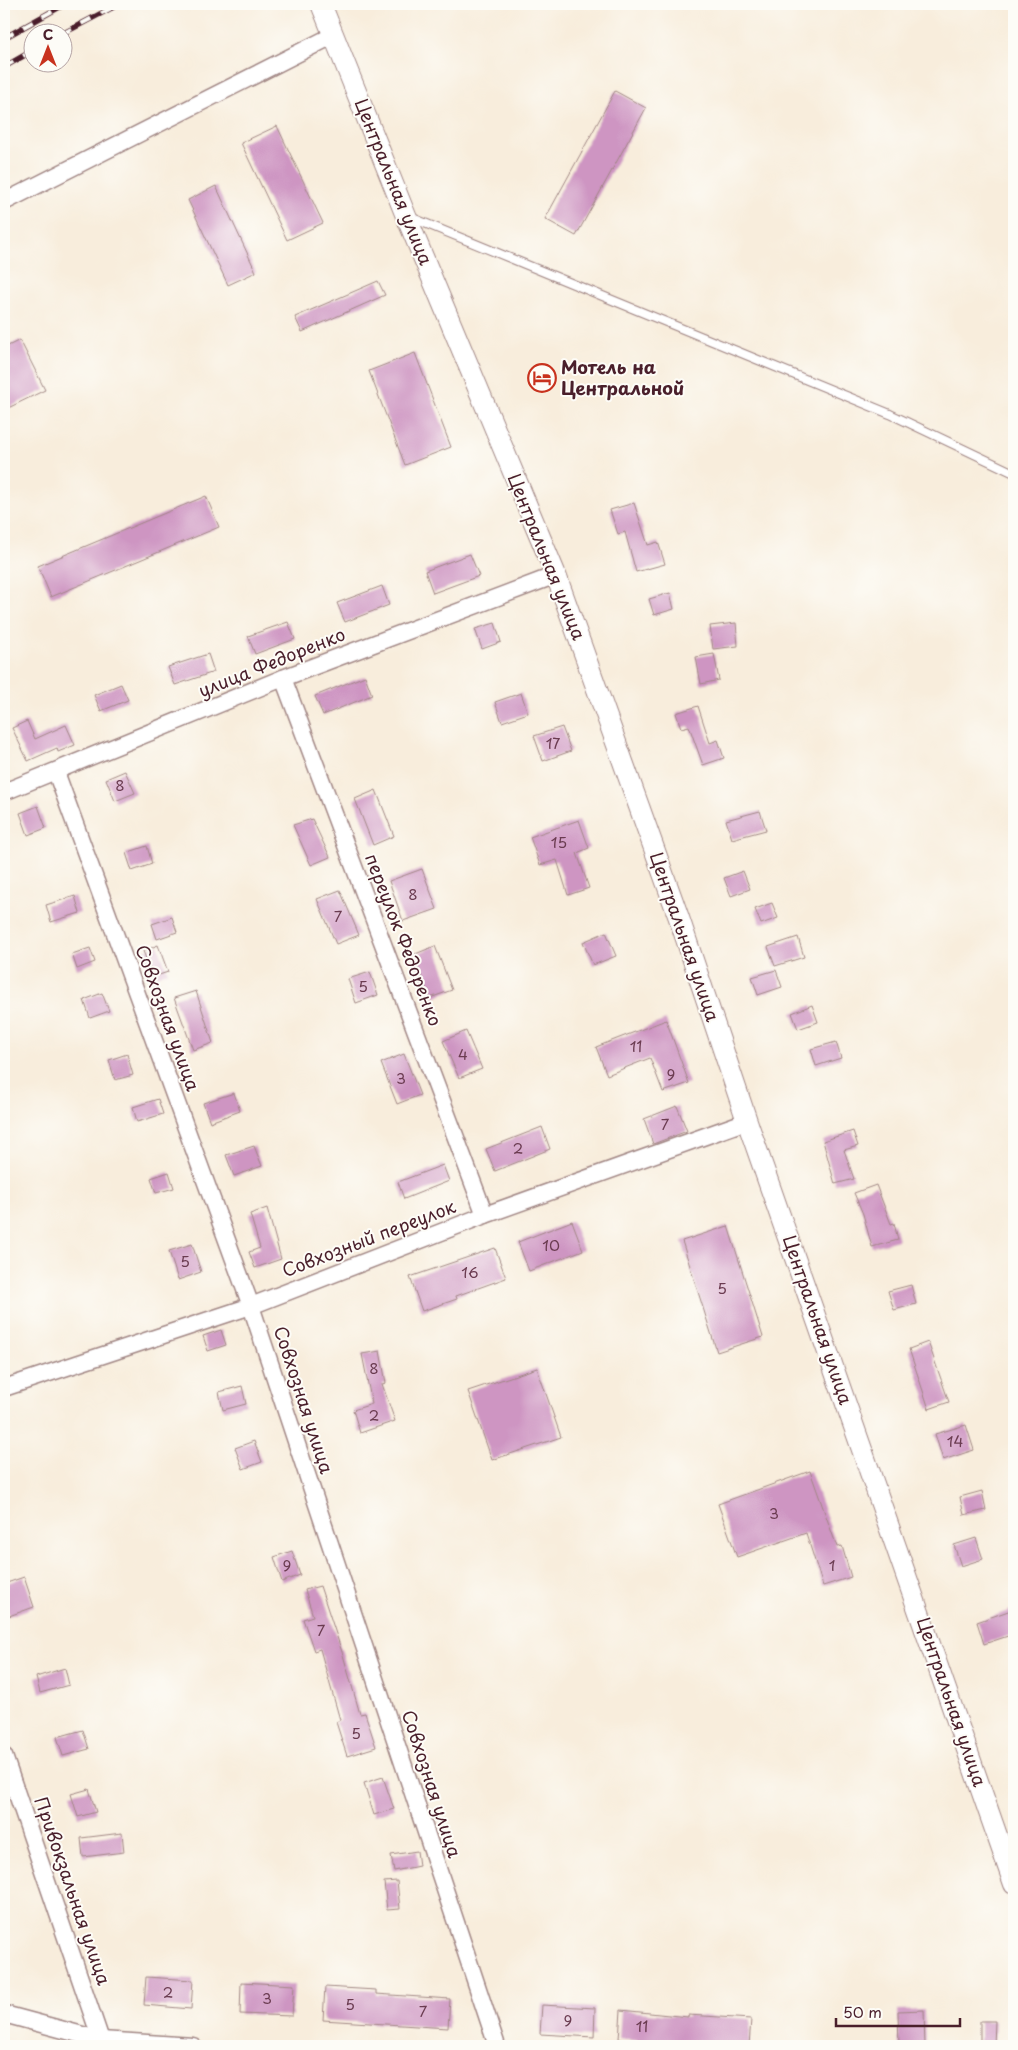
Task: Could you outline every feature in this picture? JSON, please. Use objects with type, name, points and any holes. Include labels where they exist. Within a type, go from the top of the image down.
[{"type":"street","name":"Центральная улица","points":[[321,4],[406,216],[556,575],[679,918],[747,1121],[1014,1884]]},
{"type":"street","points":[[4,202],[334,35]]},
{"type":"street","name":"улица Федоренко","points":[[4,792],[283,678],[556,575]]},
{"type":"street","name":"переулок Федоренко","points":[[283,678],[485,1215]]},
{"type":"street","name":"Совхозная улица","points":[[56,772],[250,1306],[497,2046]]},
{"type":"street","name":"Совхозный переулок","points":[[4,1388],[250,1306],[485,1215],[747,1121]]},
{"type":"street","name":"Привокзальная улица","points":[[4,1756],[102,2040]]},
{"type":"street","points":[[4,2014],[102,2040],[193,2046]]},
{"type":"lane","points":[[406,216],[890,414],[1014,473]]},
{"type":"building","points":[[615,91],[646,108],[576,236],[545,219]]},
{"type":"building","points":[[277,126],[323,223],[287,240],[241,143]]},
{"type":"building","points":[[216,186],[256,272],[228,285],[188,200]]},
{"type":"building","points":[[378,281],[385,295],[302,332],[295,317]]},
{"type":"building","points":[[20,340],[45,390],[4,410],[4,348]]},
{"type":"building","points":[[415,353],[451,447],[405,465],[369,371]]},
{"type":"building","points":[[206,496],[219,527],[51,597],[38,566]]},
{"type":"building","points":[[634,503],[648,545],[658,542],[665,564],[636,572],[625,532],[618,534],[610,510]]},
{"type":"building","points":[[470,554],[479,576],[433,593],[425,571]]},
{"type":"building","points":[[382,586],[389,605],[345,622],[337,603]]},
{"type":"building","points":[[670,593],[674,609],[654,615],[649,599]]},
{"type":"building","points":[[288,622],[295,639],[255,654],[248,636]]},
{"type":"building","points":[[495,623],[501,642],[482,649],[475,629]]},
{"type":"building","points":[[736,623],[738,646],[713,649],[710,626]]},
{"type":"building","points":[[208,654],[214,672],[175,685],[168,667]]},
{"type":"building","points":[[714,654],[719,680],[701,684],[696,657]]},
{"type":"building","points":[[365,676],[372,695],[323,715],[315,696]]},
{"type":"building","points":[[121,684],[128,700],[101,711],[94,695]]},
{"type":"building","points":[[521,693],[528,713],[502,722],[495,702]]},
{"type":"building","points":[[698,706],[710,743],[718,740],[724,758],[703,765],[689,726],[681,728],[676,713]]},
{"type":"building","points":[[27,721],[35,739],[66,725],[75,745],[58,752],[57,748],[28,761],[12,728]]},
{"type":"building","points":[[562,727],[571,751],[543,761],[534,736]]},
{"type":"building","points":[[125,771],[135,793],[115,801],[106,779]]},
{"type":"building","points":[[376,790],[394,836],[373,845],[355,799]]},
{"type":"building","points":[[38,806],[46,828],[28,835],[20,813]]},
{"type":"building","points":[[760,811],[766,830],[732,839],[726,820]]},
{"type":"building","points":[[312,819],[330,857],[311,865],[293,825]]},
{"type":"building","points":[[579,820],[589,848],[577,853],[589,888],[568,895],[557,860],[540,865],[530,837]]},
{"type":"building","points":[[147,846],[152,864],[132,871],[126,853]]},
{"type":"building","points":[[422,869],[437,909],[403,921],[389,881]]},
{"type":"building","points":[[743,871],[750,889],[731,896],[724,878]]},
{"type":"building","points":[[340,890],[359,935],[336,944],[317,899]]},
{"type":"building","points":[[75,896],[80,913],[51,922],[46,905]]},
{"type":"building","points":[[772,903],[778,918],[761,924],[755,909]]},
{"type":"building","points":[[172,917],[177,932],[157,939],[152,924]]},
{"type":"building","points":[[606,932],[616,956],[593,965],[583,942]]},
{"type":"building","points":[[798,937],[804,957],[775,966],[768,947]]},
{"type":"building","points":[[158,945],[168,972],[153,977],[143,951]]},
{"type":"building","points":[[435,946],[452,990],[430,998],[413,955]]},
{"type":"building","points":[[90,948],[95,962],[77,969],[72,954]]},
{"type":"building","points":[[776,970],[782,987],[758,995],[752,977]]},
{"type":"building","points":[[370,972],[378,995],[356,1003],[348,979]]},
{"type":"building","points":[[196,991],[213,1043],[193,1050],[174,998]]},
{"type":"building","points":[[102,993],[109,1011],[90,1018],[84,1000]]},
{"type":"building","points":[[812,1005],[818,1022],[798,1029],[792,1013]]},
{"type":"building","points":[[666,1020],[689,1083],[663,1092],[650,1058],[607,1075],[596,1047]]},
{"type":"building","points":[[466,1031],[482,1069],[459,1078],[443,1041]]},
{"type":"building","points":[[836,1042],[841,1058],[816,1066],[811,1049]]},
{"type":"building","points":[[127,1054],[133,1075],[115,1080],[109,1060]]},
{"type":"building","points":[[404,1054],[420,1095],[397,1104],[381,1063]]},
{"type":"building","points":[[234,1093],[240,1111],[210,1122],[203,1103]]},
{"type":"building","points":[[158,1099],[163,1114],[137,1122],[133,1107]]},
{"type":"building","points":[[677,1106],[687,1131],[653,1144],[644,1119]]},
{"type":"building","points":[[542,1127],[550,1149],[495,1171],[486,1149]]},
{"type":"building","points":[[853,1131],[858,1146],[844,1150],[854,1179],[835,1184],[823,1141]]},
{"type":"building","points":[[254,1146],[262,1166],[234,1176],[226,1155]]},
{"type":"building","points":[[443,1165],[449,1181],[404,1199],[398,1182]]},
{"type":"building","points":[[169,1172],[174,1188],[156,1193],[151,1178]]},
{"type":"building","points":[[876,1185],[891,1224],[894,1223],[898,1240],[872,1247],[863,1214],[854,1193]]},
{"type":"building","points":[[267,1208],[281,1259],[255,1268],[249,1252],[260,1248],[250,1214]]},
{"type":"building","points":[[572,1221],[583,1250],[529,1271],[518,1242]]},
{"type":"building","points":[[728,1226],[763,1337],[717,1352],[682,1241]]},
{"type":"building","points":[[192,1244],[201,1272],[178,1280],[169,1251]]},
{"type":"building","points":[[495,1248],[506,1278],[456,1296],[457,1299],[422,1311],[410,1277]]},
{"type":"building","points":[[911,1285],[916,1304],[894,1310],[888,1291]]},
{"type":"building","points":[[221,1330],[226,1345],[208,1351],[203,1336]]},
{"type":"building","points":[[928,1342],[949,1402],[929,1409],[909,1349]]},
{"type":"building","points":[[380,1351],[386,1383],[382,1384],[395,1421],[360,1433],[353,1410],[372,1404],[362,1354]]},
{"type":"building","points":[[537,1368],[561,1437],[492,1460],[468,1391]]},
{"type":"building","points":[[242,1386],[246,1404],[223,1410],[219,1392]]},
{"type":"building","points":[[966,1425],[974,1450],[943,1460],[935,1434]]},
{"type":"building","points":[[254,1441],[262,1462],[243,1469],[235,1448]]},
{"type":"building","points":[[810,1471],[837,1547],[842,1546],[851,1577],[823,1586],[806,1533],[737,1557],[718,1504]]},
{"type":"building","points":[[982,1491],[986,1510],[964,1515],[960,1497]]},
{"type":"building","points":[[976,1538],[983,1559],[961,1566],[954,1545]]},
{"type":"building","points":[[292,1551],[300,1575],[282,1582],[274,1557]]},
{"type":"building","points":[[24,1577],[34,1607],[9,1616],[4,1599],[4,1584]]},
{"type":"building","points":[[320,1586],[360,1714],[365,1713],[376,1747],[347,1756],[336,1722],[340,1720],[320,1649],[314,1651],[303,1619],[313,1616],[305,1590]]},
{"type":"building","points":[[1014,1609],[1014,1634],[984,1644],[977,1622]]},
{"type":"building","points":[[65,1668],[69,1685],[40,1693],[36,1677]]},
{"type":"building","points":[[83,1730],[89,1749],[63,1756],[57,1737]]},
{"type":"building","points":[[383,1777],[394,1809],[374,1815],[364,1783]]},
{"type":"building","points":[[89,1789],[96,1812],[78,1817],[71,1794]]},
{"type":"building","points":[[122,1833],[124,1852],[83,1857],[81,1838]]},
{"type":"building","points":[[417,1851],[419,1866],[394,1871],[391,1855]]},
{"type":"building","points":[[397,1881],[400,1909],[387,1910],[384,1882]]},
{"type":"building","points":[[146,1977],[193,1980],[191,2009],[144,2005]]},
{"type":"building","points":[[241,1982],[294,1985],[292,2016],[240,2014]]},
{"type":"building","points":[[325,1987],[376,1990],[376,1994],[450,1999],[448,2028],[323,2020]]},
{"type":"building","points":[[542,2005],[595,2008],[594,2037],[540,2034]]},
{"type":"building","points":[[621,2010],[688,2017],[688,2015],[751,2019],[749,2046],[662,2043],[619,2039]]},
{"type":"building","points":[[924,2010],[925,2046],[899,2046],[898,2011]]},
{"type":"building","points":[[980,2021],[995,2021],[994,2046],[980,2046]]},
{"type":"railway","points":[[4,38],[65,4]]},
{"type":"railway","points":[[72,29],[119,4]]},
{"type":"railway","points":[[4,67],[22,57]]},
{"type":"place","name":"Мотель на Центральной","points":[[542,378]]}]
